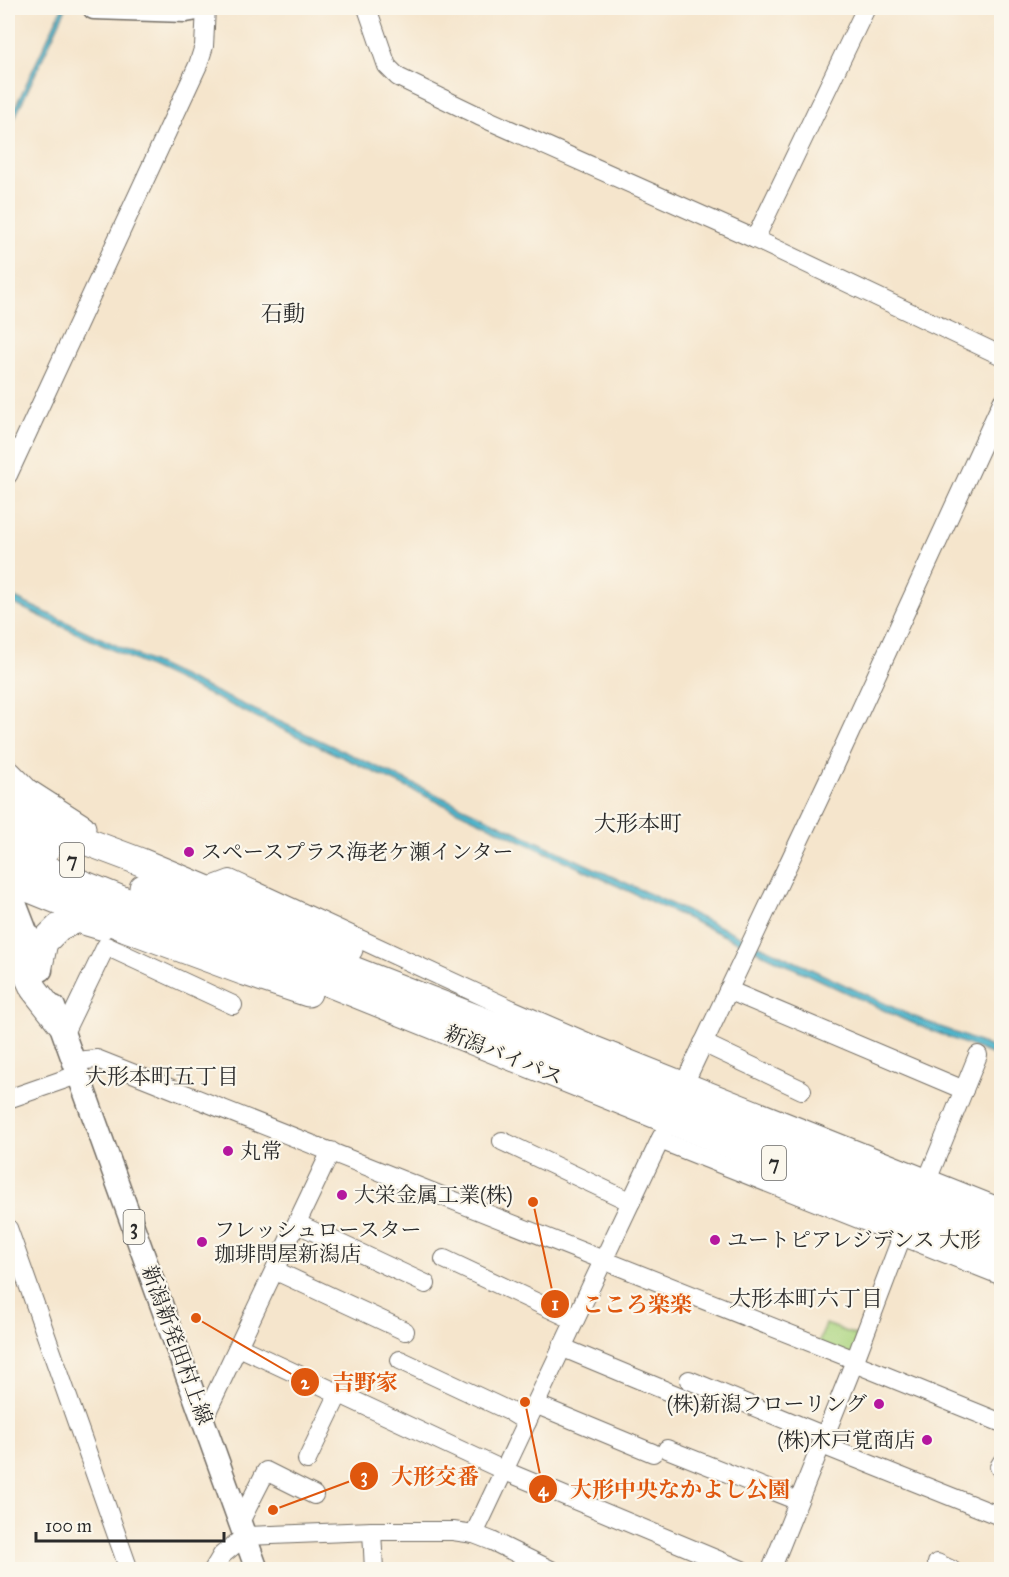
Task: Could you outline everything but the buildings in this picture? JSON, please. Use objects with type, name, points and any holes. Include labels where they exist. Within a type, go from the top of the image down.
[{"type":"highway","points":[[8,774],[26,792],[134,883]]},
{"type":"highway","points":[[8,812],[134,883],[206,888],[442,990],[568,1054]]},
{"type":"highway","name":"新潟バイパス","points":[[8,834],[1002,1227]]},
{"type":"highway","name":"新潟バイパス","points":[[8,854],[134,883],[546,1072],[1002,1254]]},
{"type":"highway","points":[[8,880],[217,962]]},
{"type":"highway","points":[[39,966],[44,942],[59,927],[77,919],[217,962],[546,1072]]},
{"type":"highway","points":[[8,941],[17,953],[34,989],[62,1028]]},
{"type":"main road","points":[[94,8],[186,11],[205,8]]},
{"type":"main road","name":"新潟新発田村上線","points":[[8,885],[77,1067],[256,1569]]},
{"type":"street","points":[[8,475],[198,65],[204,46],[205,8]]},
{"type":"street","points":[[367,8],[387,66],[398,77],[479,116],[755,239],[1002,356]]},
{"type":"street","points":[[755,239],[866,8]]},
{"type":"street","points":[[685,1082],[842,750],[1002,402]]},
{"type":"street","points":[[206,888],[230,879],[511,1008],[685,1082],[1002,1209]]},
{"type":"street","points":[[62,1028],[106,946],[233,1005]]},
{"type":"street","points":[[728,990],[964,1090]]},
{"type":"street","points":[[703,1043],[802,1090]]},
{"type":"street","points":[[928,1178],[978,1055]]},
{"type":"street","points":[[8,1100],[97,1059],[603,1260],[1002,1423]]},
{"type":"street","points":[[474,1534],[661,1138],[1002,1276]]},
{"type":"street","points":[[502,1141],[631,1202]]},
{"type":"street","points":[[203,1420],[276,1271],[331,1151]]},
{"type":"street","points":[[298,1224],[426,1284]]},
{"type":"street","points":[[8,1228],[129,1569]]},
{"type":"street","points":[[771,1569],[855,1362],[902,1236]]},
{"type":"street","points":[[444,1259],[574,1320]]},
{"type":"street","points":[[276,1271],[405,1331]]},
{"type":"street","points":[[239,1347],[505,1471],[742,1569]]},
{"type":"street","points":[[561,1347],[681,1397]]},
{"type":"street","points":[[400,1360],[509,1411],[527,1422]]},
{"type":"street","points":[[689,1380],[1002,1517]]},
{"type":"street","points":[[307,1460],[339,1393]]},
{"type":"street","points":[[535,1404],[798,1501]]},
{"type":"street","points":[[213,1569],[243,1529],[266,1471],[314,1495]]},
{"type":"street","points":[[243,1529],[453,1531],[474,1534],[552,1569]]},
{"type":"street","points":[[372,1531],[374,1569]]},
{"type":"green space","points":[[826,1324],[863,1338],[855,1359],[818,1344]]},
{"type":"water","points":[[62,8],[66,8],[8,132],[8,123]]},
{"type":"water","points":[[8,595],[905,1013],[1001,1051],[1001,1058],[905,1020],[8,601]]},
{"type":"place","name":"スペースプラス海老ケ瀬インター","points":[[189,852]]},
{"type":"place","name":"丸常","points":[[228,1151]]},
{"type":"place","name":"大栄金属工業(株)","points":[[342,1195]]},
{"type":"place","name":"こころ楽楽","points":[[533,1202]]},
{"type":"place","name":"ユートピアレジデンス 大形","points":[[715,1240]]},
{"type":"place","name":"フレッシュロースター 珈琲問屋新潟店","points":[[202,1242]]},
{"type":"place","name":"吉野家","points":[[196,1318]]},
{"type":"place","name":"大形中央なかよし公園","points":[[525,1402]]},
{"type":"place","name":"(株)新潟フローリング","points":[[879,1404]]},
{"type":"place","name":"(株)木戸覚商店","points":[[927,1440]]},
{"type":"place","name":"大形交番","points":[[273,1510]]},
{"type":"district","name":"石動","points":[[283,313]]},
{"type":"district","name":"大形本町","points":[[638,823]]},
{"type":"district","name":"大形本町五丁目","points":[[162,1076]]},
{"type":"district","name":"大形本町六丁目","points":[[806,1298]]}]
